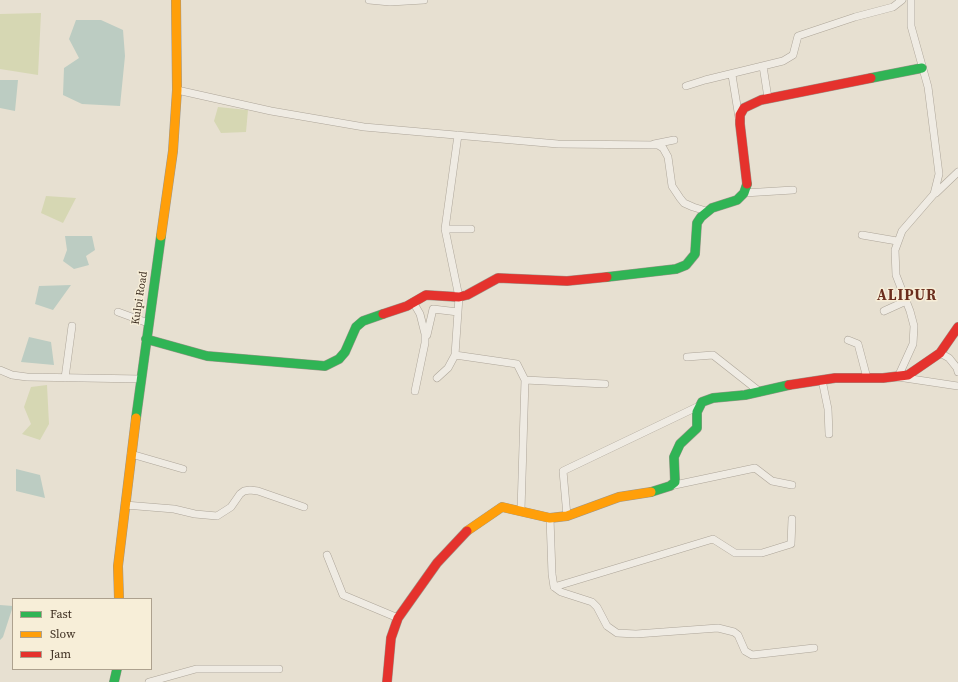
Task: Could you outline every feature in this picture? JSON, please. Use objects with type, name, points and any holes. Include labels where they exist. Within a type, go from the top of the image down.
[{"type":"street","name":"Kulpi Road","points":[[119,598],[118,566],[131,454],[171,167],[177,90],[176,0]]},
{"type":"street","points":[[369,0],[390,2],[424,0]]},
{"type":"street","points":[[686,86],[783,61],[793,55],[798,36],[855,16],[893,7],[902,0]]},
{"type":"street","points":[[911,0],[911,26],[930,94],[933,135],[939,163],[938,182],[934,194]]},
{"type":"street","points":[[763,66],[768,98]]},
{"type":"street","points":[[740,124],[740,115],[744,108],[751,103],[768,98],[922,68]]},
{"type":"street","points":[[146,339],[207,356],[325,366],[334,363],[345,352],[356,327],[363,321],[399,310],[426,296],[458,297],[467,295],[498,278],[567,281],[676,269],[686,265],[695,254],[697,223],[706,211],[737,200],[744,193],[746,183],[740,124],[732,75]]},
{"type":"street","points":[[177,90],[271,111],[364,127],[565,144],[658,145],[666,152],[672,186],[680,198],[684,203],[706,211]]},
{"type":"street","points":[[437,378],[448,368],[456,356],[458,297],[444,229],[458,135]]},
{"type":"street","points":[[652,144],[674,140]]},
{"type":"street","points":[[898,377],[913,344],[913,319],[896,275],[894,257],[897,242],[909,223],[934,194],[958,172]]},
{"type":"street","points":[[744,193],[793,190]]},
{"type":"street","points":[[444,229],[471,229]]},
{"type":"street","points":[[862,234],[897,242]]},
{"type":"street","points":[[884,311],[906,301]]},
{"type":"street","points":[[413,302],[423,324],[425,343]]},
{"type":"street","points":[[416,391],[433,309],[458,312]]},
{"type":"street","points":[[118,312],[148,324]]},
{"type":"street","points":[[65,378],[72,326]]},
{"type":"street","points":[[567,516],[563,471],[699,406],[702,402],[712,398],[760,392],[794,384],[822,380],[898,377],[908,375],[940,353],[958,327]]},
{"type":"street","points":[[848,340],[858,344],[867,378]]},
{"type":"street","points":[[940,353],[949,358],[957,368],[958,372]]},
{"type":"street","points":[[687,357],[713,355],[760,392]]},
{"type":"street","points":[[456,356],[517,364],[525,380],[521,510]]},
{"type":"street","points":[[0,370],[12,375],[27,377],[141,379]]},
{"type":"street","points":[[898,377],[958,386]]},
{"type":"street","points":[[525,380],[605,384]]},
{"type":"street","points":[[822,380],[828,409],[829,434]]},
{"type":"street","points":[[670,486],[676,476],[674,457],[680,444],[697,428],[699,406]]},
{"type":"street","points":[[131,454],[183,469]]},
{"type":"street","points":[[387,682],[391,638],[398,618],[437,563],[481,519],[502,507],[521,510],[550,518],[567,516],[619,497],[649,492],[670,486],[755,468],[772,481],[792,485]]},
{"type":"street","points":[[125,505],[174,509],[195,514],[217,516],[231,507],[240,494],[250,490],[258,491],[304,507]]},
{"type":"street","points":[[550,518],[552,574],[554,587],[561,592],[592,602],[597,607],[607,626],[617,633],[636,634],[718,628],[734,632],[738,635],[745,651],[752,654],[814,648]]},
{"type":"street","points":[[554,587],[713,539],[735,553],[762,553],[791,544],[792,519]]},
{"type":"street","points":[[327,555],[343,595],[398,618]]},
{"type":"street","points":[[148,682],[196,669],[280,669]]},
{"type":"street","points":[[114,682],[117,670]]},
{"type":"green space","points":[[41,13],[38,75],[0,69],[0,14]]},
{"type":"green space","points":[[218,107],[248,110],[246,132],[221,133],[214,121]]},
{"type":"green space","points":[[46,196],[76,198],[63,223],[41,213]]},
{"type":"green space","points":[[47,385],[49,424],[40,440],[22,434],[31,424],[24,407],[31,387]]},
{"type":"shaded area","points":[[76,20],[101,20],[123,30],[125,56],[120,106],[82,104],[63,95],[64,68],[79,58],[69,39]]},
{"type":"shaded area","points":[[0,80],[18,80],[15,111],[0,108]]},
{"type":"shaded area","points":[[65,236],[92,236],[95,250],[86,256],[89,265],[74,269],[63,261],[67,250]]},
{"type":"shaded area","points":[[71,285],[53,310],[35,304],[39,286]]},
{"type":"shaded area","points":[[29,337],[51,342],[54,365],[21,362]]},
{"type":"shaded area","points":[[16,469],[40,475],[45,498],[16,491]]},
{"type":"shaded area","points":[[0,605],[12,606],[3,637],[0,640]]},
{"type":"traffic: fast","points":[[871,78],[922,68]]},
{"type":"traffic: fast","points":[[607,277],[676,269],[686,265],[695,254],[697,223],[701,217],[712,208],[737,200],[744,193],[747,184]]},
{"type":"traffic: fast","points":[[136,418],[161,236]]},
{"type":"traffic: fast","points":[[146,339],[207,356],[325,366],[339,359],[345,352],[356,327],[363,321],[383,314]]},
{"type":"traffic: fast","points":[[651,492],[670,486],[675,482],[674,457],[680,444],[697,428],[697,412],[702,402],[713,398],[745,395],[789,385]]},
{"type":"traffic: fast","points":[[114,682],[117,670]]},
{"type":"traffic: slow","points":[[161,236],[173,151],[177,90],[176,0]]},
{"type":"traffic: slow","points":[[119,598],[118,566],[136,418]]},
{"type":"traffic: slow","points":[[467,531],[502,507],[550,518],[567,516],[619,497],[651,492]]},
{"type":"traffic: jam","points":[[747,184],[740,124],[740,115],[744,108],[761,100],[871,78]]},
{"type":"traffic: jam","points":[[383,314],[407,306],[426,295],[459,297],[467,295],[498,278],[567,281],[607,277]]},
{"type":"traffic: jam","points":[[789,385],[835,378],[883,378],[908,375],[940,353],[958,327]]},
{"type":"traffic: jam","points":[[387,682],[391,638],[398,618],[437,563],[467,531]]},
{"type":"district","name":"ALIPUR","points":[[907,296]]}]
